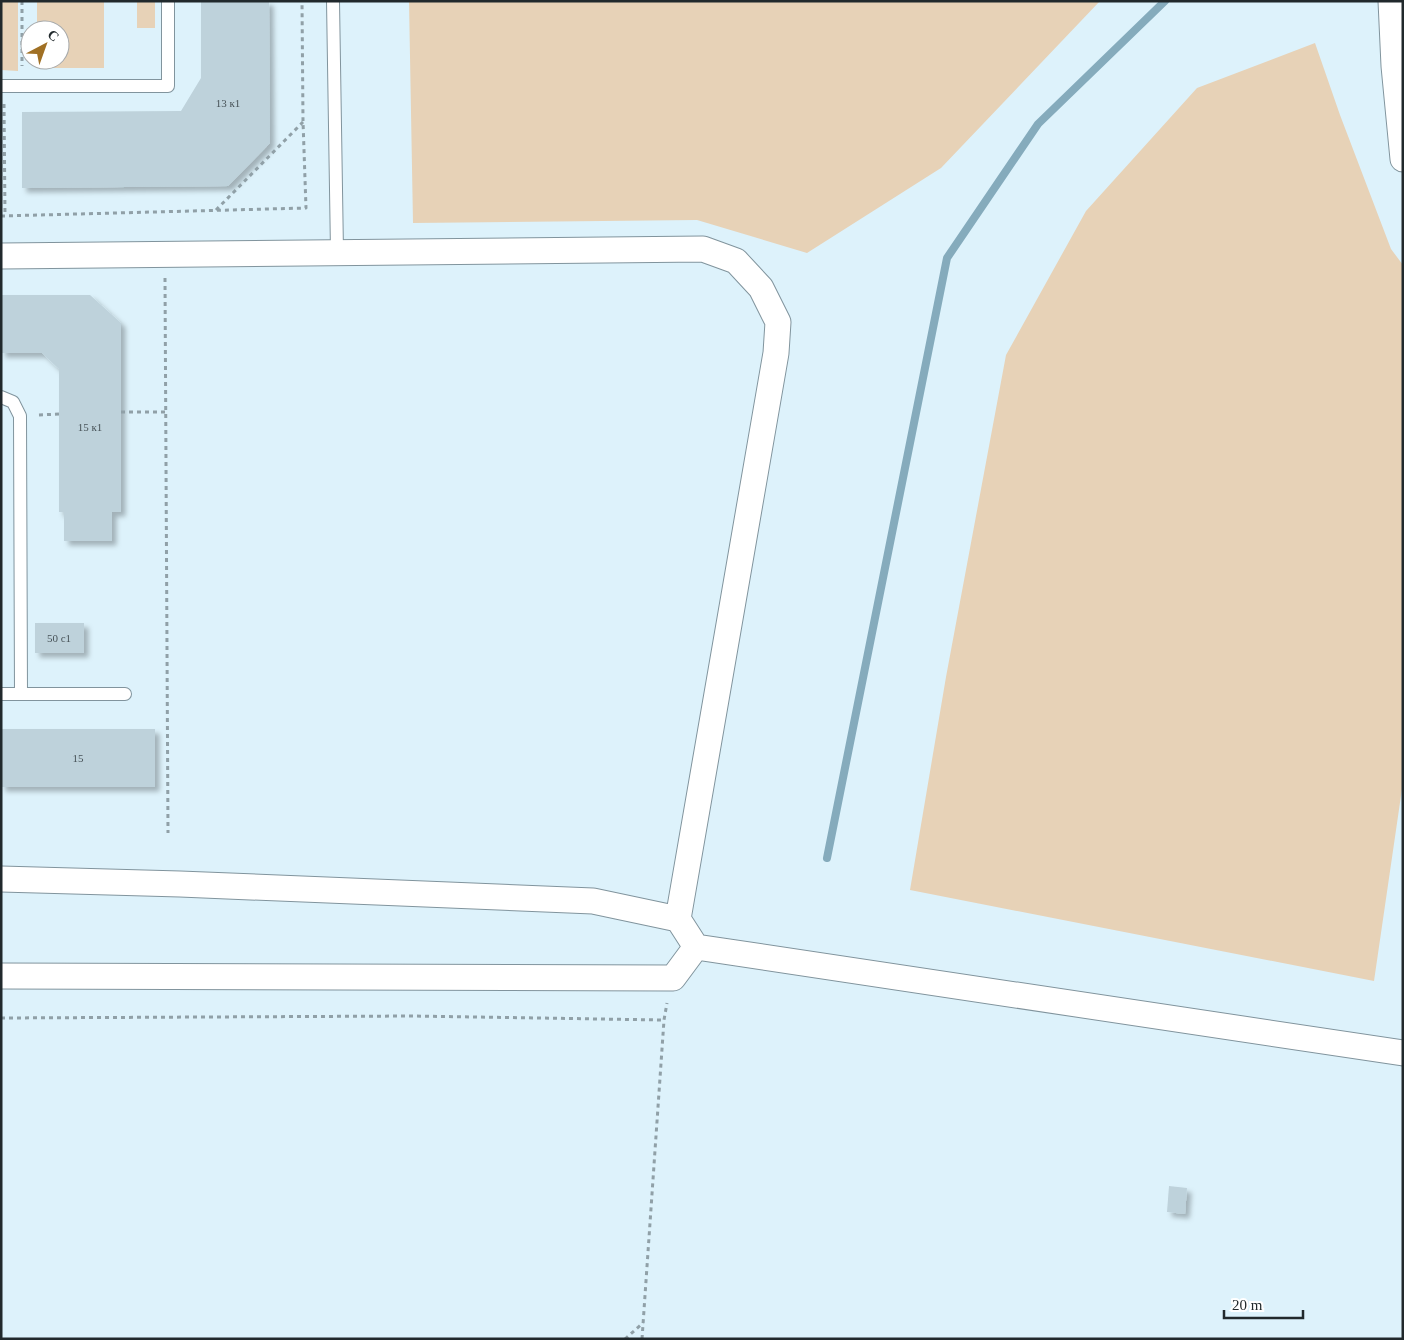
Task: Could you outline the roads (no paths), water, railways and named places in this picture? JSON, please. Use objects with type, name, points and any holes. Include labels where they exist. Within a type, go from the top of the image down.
[{"type":"street","points":[[1391,1],[1394,66],[1403,159]]},
{"type":"street","points":[[1,256],[703,248],[736,261],[761,288],[778,322],[776,353],[678,919],[696,947],[1403,1053]]},
{"type":"street","points":[[1,879],[592,900],[678,919]]},
{"type":"street","points":[[1,976],[673,978],[696,947]]},
{"type":"lane","points":[[1,86],[168,86],[168,1]]},
{"type":"lane","points":[[333,1],[337,252]]},
{"type":"lane","points":[[1,397],[13,402],[20,416],[21,694]]},
{"type":"lane","points":[[1,694],[125,694]]},
{"type":"waterway","points":[[827,858],[947,258],[1038,124],[1165,1]]}]
